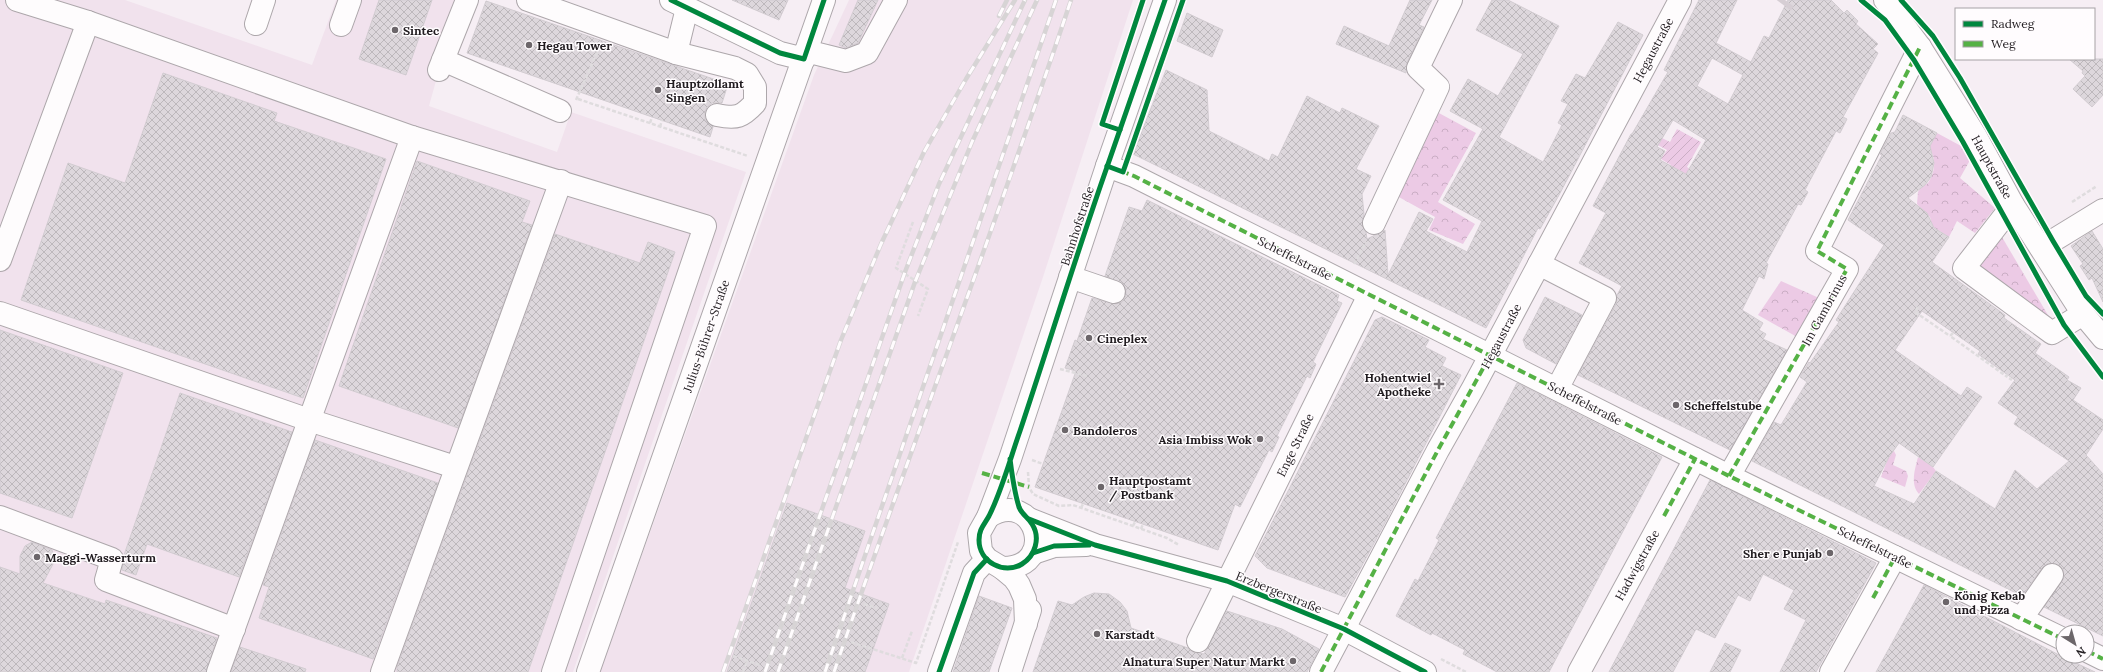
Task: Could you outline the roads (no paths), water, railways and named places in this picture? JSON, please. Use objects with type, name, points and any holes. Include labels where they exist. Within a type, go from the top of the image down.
[{"type":"street","points":[[17,0],[88,22],[412,137],[705,226],[553,672]]},
{"type":"street","points":[[256,24],[264,0]]},
{"type":"street","points":[[341,25],[350,0]]},
{"type":"street","points":[[467,0],[441,65],[569,102]]},
{"type":"street","points":[[528,0],[676,53],[735,68],[747,74],[755,87],[756,103],[743,115],[730,118],[717,116]]},
{"type":"street","name":"Julius-Bührer-Straße","points":[[588,672],[824,0]]},
{"type":"street","points":[[676,53],[679,4],[780,53],[846,61],[867,53],[896,0]]},
{"type":"street","name":"Bahnhofstraße","points":[[1026,624],[1025,600],[1014,578],[994,563],[980,547],[979,533],[988,517],[1010,459],[1107,166],[1165,0]]},
{"type":"street","points":[[1374,224],[1438,87],[1418,68],[1452,0]]},
{"type":"street","name":"Hegaustraße","points":[[1322,672],[1438,450],[1540,264],[1680,0]]},
{"type":"street","name":"Hauptstraße","points":[[1885,0],[1920,47],[1975,135],[2013,205],[2083,314],[2102,334]]},
{"type":"street","points":[[0,260],[88,22]]},
{"type":"street","name":"Im Gambrinus","points":[[1729,476],[1770,408],[1847,268],[1817,251],[1920,47]]},
{"type":"street","points":[[218,672],[412,137]]},
{"type":"street","name":"Scheffelstraße","points":[[1107,166],[1134,176],[1729,476],[2055,635]]},
{"type":"street","points":[[382,672],[455,467],[561,182]]},
{"type":"street","points":[[2013,205],[1964,268],[2052,333],[2083,314]]},
{"type":"street","points":[[2041,248],[2103,210]]},
{"type":"street","points":[[1540,264],[1605,298],[1557,389]]},
{"type":"street","points":[[1070,277],[1114,292]]},
{"type":"street","name":"Enge Straße","points":[[1198,641],[1369,295]]},
{"type":"street","points":[[0,313],[309,420],[455,467]]},
{"type":"street","name":"Hadwigstraße","points":[[1579,672],[1695,458]]},
{"type":"street","name":"Bahnhofstraße","points":[[1010,459],[1016,497],[1036,534],[1030,556],[1033,588],[1026,624],[1010,672]]},
{"type":"street","points":[[988,517],[996,512],[1005,510],[1013,510],[1025,516]]},
{"type":"street","name":"Erzbergerstraße","points":[[1025,516],[1095,545],[1228,580],[1344,629],[1425,672]]},
{"type":"street","points":[[0,517],[112,559],[106,580],[234,629]]},
{"type":"street","name":"Erzbergerstraße","points":[[1030,556],[1054,546],[1095,545]]},
{"type":"street","points":[[939,672],[974,573],[994,563],[1015,566],[1030,556]]},
{"type":"street","points":[[1831,672],[1895,557]]},
{"type":"street","points":[[2020,619],[2052,576]]},
{"type":"tunnel","points":[[1782,4],[1785,0]]},
{"type":"railway","points":[[999,16],[1007,0]]},
{"type":"railway","points":[[723,672],[841,340],[881,244],[924,152],[966,79],[1015,0]]},
{"type":"railway","points":[[765,672],[905,272],[939,184],[1025,0]]},
{"type":"railway","points":[[778,672],[915,282],[972,142],[1037,0]]},
{"type":"railway","points":[[825,672],[1056,0]]},
{"type":"railway","points":[[834,672],[1071,0]]},
{"type":"place","name":"Sintec","points":[[395,30]]},
{"type":"place","name":"Hegau Tower","points":[[529,45]]},
{"type":"place","name":"Hauptzollamt Singen","points":[[658,90]]},
{"type":"place","name":"Cineplex","points":[[1089,338]]},
{"type":"place","name":"Hohentwiel Apotheke","points":[[1439,384]]},
{"type":"place","name":"Scheffelstube","points":[[1676,405]]},
{"type":"place","name":"Bandoleros","points":[[1065,430]]},
{"type":"place","name":"Asia Imbiss Wok","points":[[1260,439]]},
{"type":"place","name":"Hauptpostamt / Postbank","points":[[1101,487]]},
{"type":"place","name":"Sher e Punjab","points":[[1830,553]]},
{"type":"place","name":"Maggi-Wasserturm","points":[[37,557]]},
{"type":"place","name":"König Kebab und Pizza","points":[[1946,602]]},
{"type":"place","name":"Karstadt","points":[[1097,634]]},
{"type":"place","name":"Alnatura Super Natur Markt","points":[[1293,661]]}]
